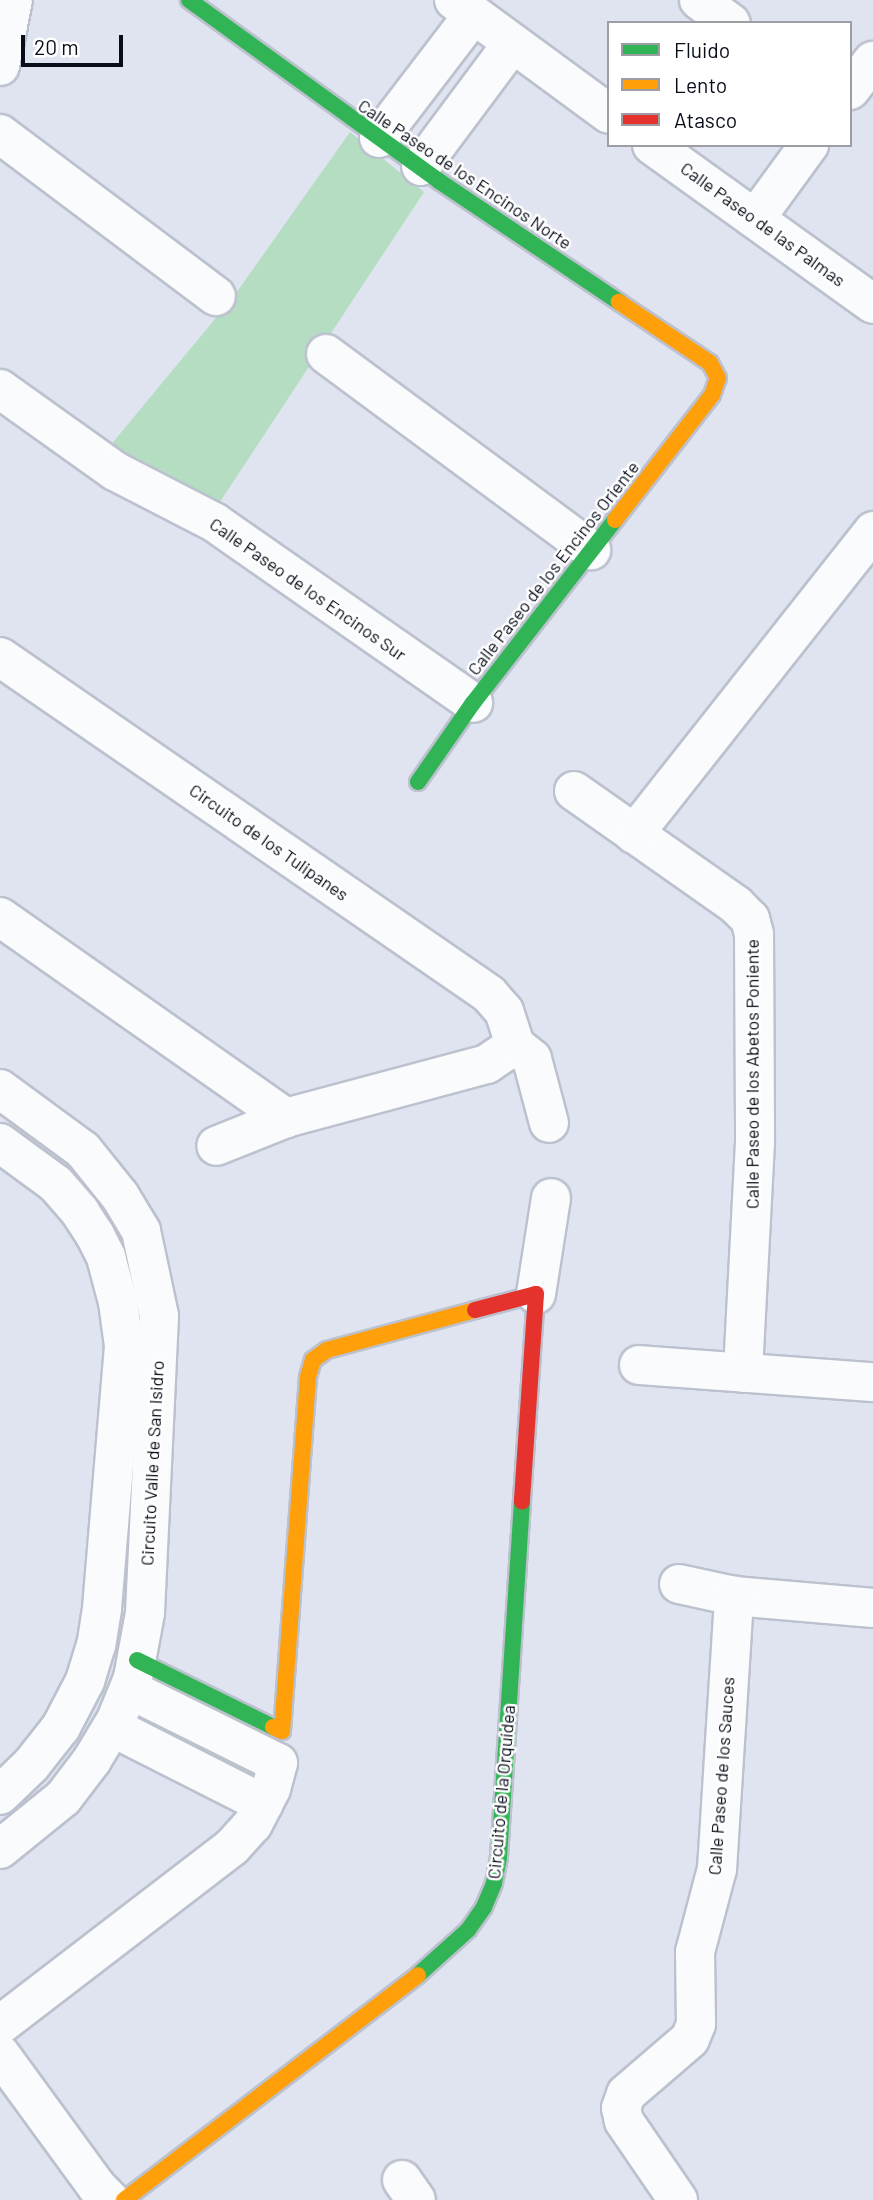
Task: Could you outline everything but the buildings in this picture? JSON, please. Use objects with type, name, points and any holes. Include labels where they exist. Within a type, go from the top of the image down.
[{"type":"street","points":[[0,66],[13,0]]},
{"type":"street","name":"Calle Paseo de los Encinos Norte","points":[[189,0],[379,138],[710,363],[718,378]]},
{"type":"street","points":[[699,0],[728,21]]},
{"type":"street","points":[[379,138],[464,8],[607,113]]},
{"type":"street","points":[[421,166],[512,44]]},
{"type":"street","points":[[852,87],[873,61]]},
{"type":"street","points":[[0,134],[216,296]]},
{"type":"street","name":"Calle Paseo de las Palmas","points":[[655,147],[873,304]]},
{"type":"street","points":[[755,219],[808,147]]},
{"type":"street","points":[[326,354],[591,550]]},
{"type":"street","name":"Calle Paseo de los Encinos Oriente","points":[[418,782],[472,704],[712,395],[718,378]]},
{"type":"street","name":"Calle Paseo de los Encinos Sur","points":[[0,389],[115,471],[214,522],[472,704]]},
{"type":"street","points":[[634,834],[873,531]]},
{"type":"street","name":"Circuito de los Tulipanes","points":[[0,657],[489,995],[504,1011],[515,1045],[532,1059],[549,1123]]},
{"type":"street","name":"Calle Paseo de los Abetos Poniente","points":[[574,791],[736,905],[750,919],[754,934],[755,1142],[743,1373]]},
{"type":"street","points":[[0,917],[286,1118]]},
{"type":"street","points":[[216,1146],[286,1118],[487,1064],[515,1045]]},
{"type":"street","name":"Circuito Valle de San Isidro","points":[[0,1089],[83,1150],[120,1196],[141,1231],[159,1316],[139,1382],[96,1645],[85,1681],[61,1727],[31,1765],[0,1795]]},
{"type":"street","name":"Circuito Valle de San Isidro","points":[[0,1143],[56,1184],[80,1212],[106,1257],[118,1302],[124,1346],[139,1382],[145,1613],[133,1675],[112,1727],[92,1760],[63,1797],[0,1849]]},
{"type":"street","name":"Circuito de la Orquídea","points":[[124,2200],[442,1956],[468,1930],[484,1907],[494,1883],[499,1857],[536,1294],[551,1198]]},
{"type":"street","points":[[133,1675],[282,1731],[308,1377],[313,1360],[327,1350],[536,1294]]},
{"type":"street","points":[[639,1365],[873,1382]]},
{"type":"street","points":[[680,1584],[734,1596],[873,1608]]},
{"type":"street","name":"Calle Paseo de los Sauces","points":[[678,2200],[624,2121],[621,2108],[626,2094],[690,2039],[696,2024],[695,1952],[717,1869],[734,1596]]},
{"type":"street","points":[[0,2025],[232,1847],[253,1824],[264,1804],[278,1763],[133,1675]]},
{"type":"street","points":[[112,1727],[264,1804]]},
{"type":"street","points":[[0,2054],[97,2187],[110,2200]]},
{"type":"green space","points":[[350,132],[424,192],[210,517],[102,464],[114,441],[234,296]]},
{"type":"traffic: fast","points":[[189,0],[439,181],[619,302]]},
{"type":"traffic: fast","points":[[418,782],[473,703],[615,520]]},
{"type":"traffic: fast","points":[[418,1975],[468,1930],[484,1907],[494,1883],[499,1857],[522,1502]]},
{"type":"traffic: fast","points":[[137,1660],[273,1727]]},
{"type":"traffic: slow","points":[[615,520],[712,395],[718,378],[710,363],[619,302]]},
{"type":"traffic: slow","points":[[273,1727],[282,1731],[308,1377],[313,1360],[327,1350],[475,1310]]},
{"type":"traffic: slow","points":[[124,2200],[418,1975]]},
{"type":"traffic: jam","points":[[475,1310],[536,1294],[522,1502]]}]
